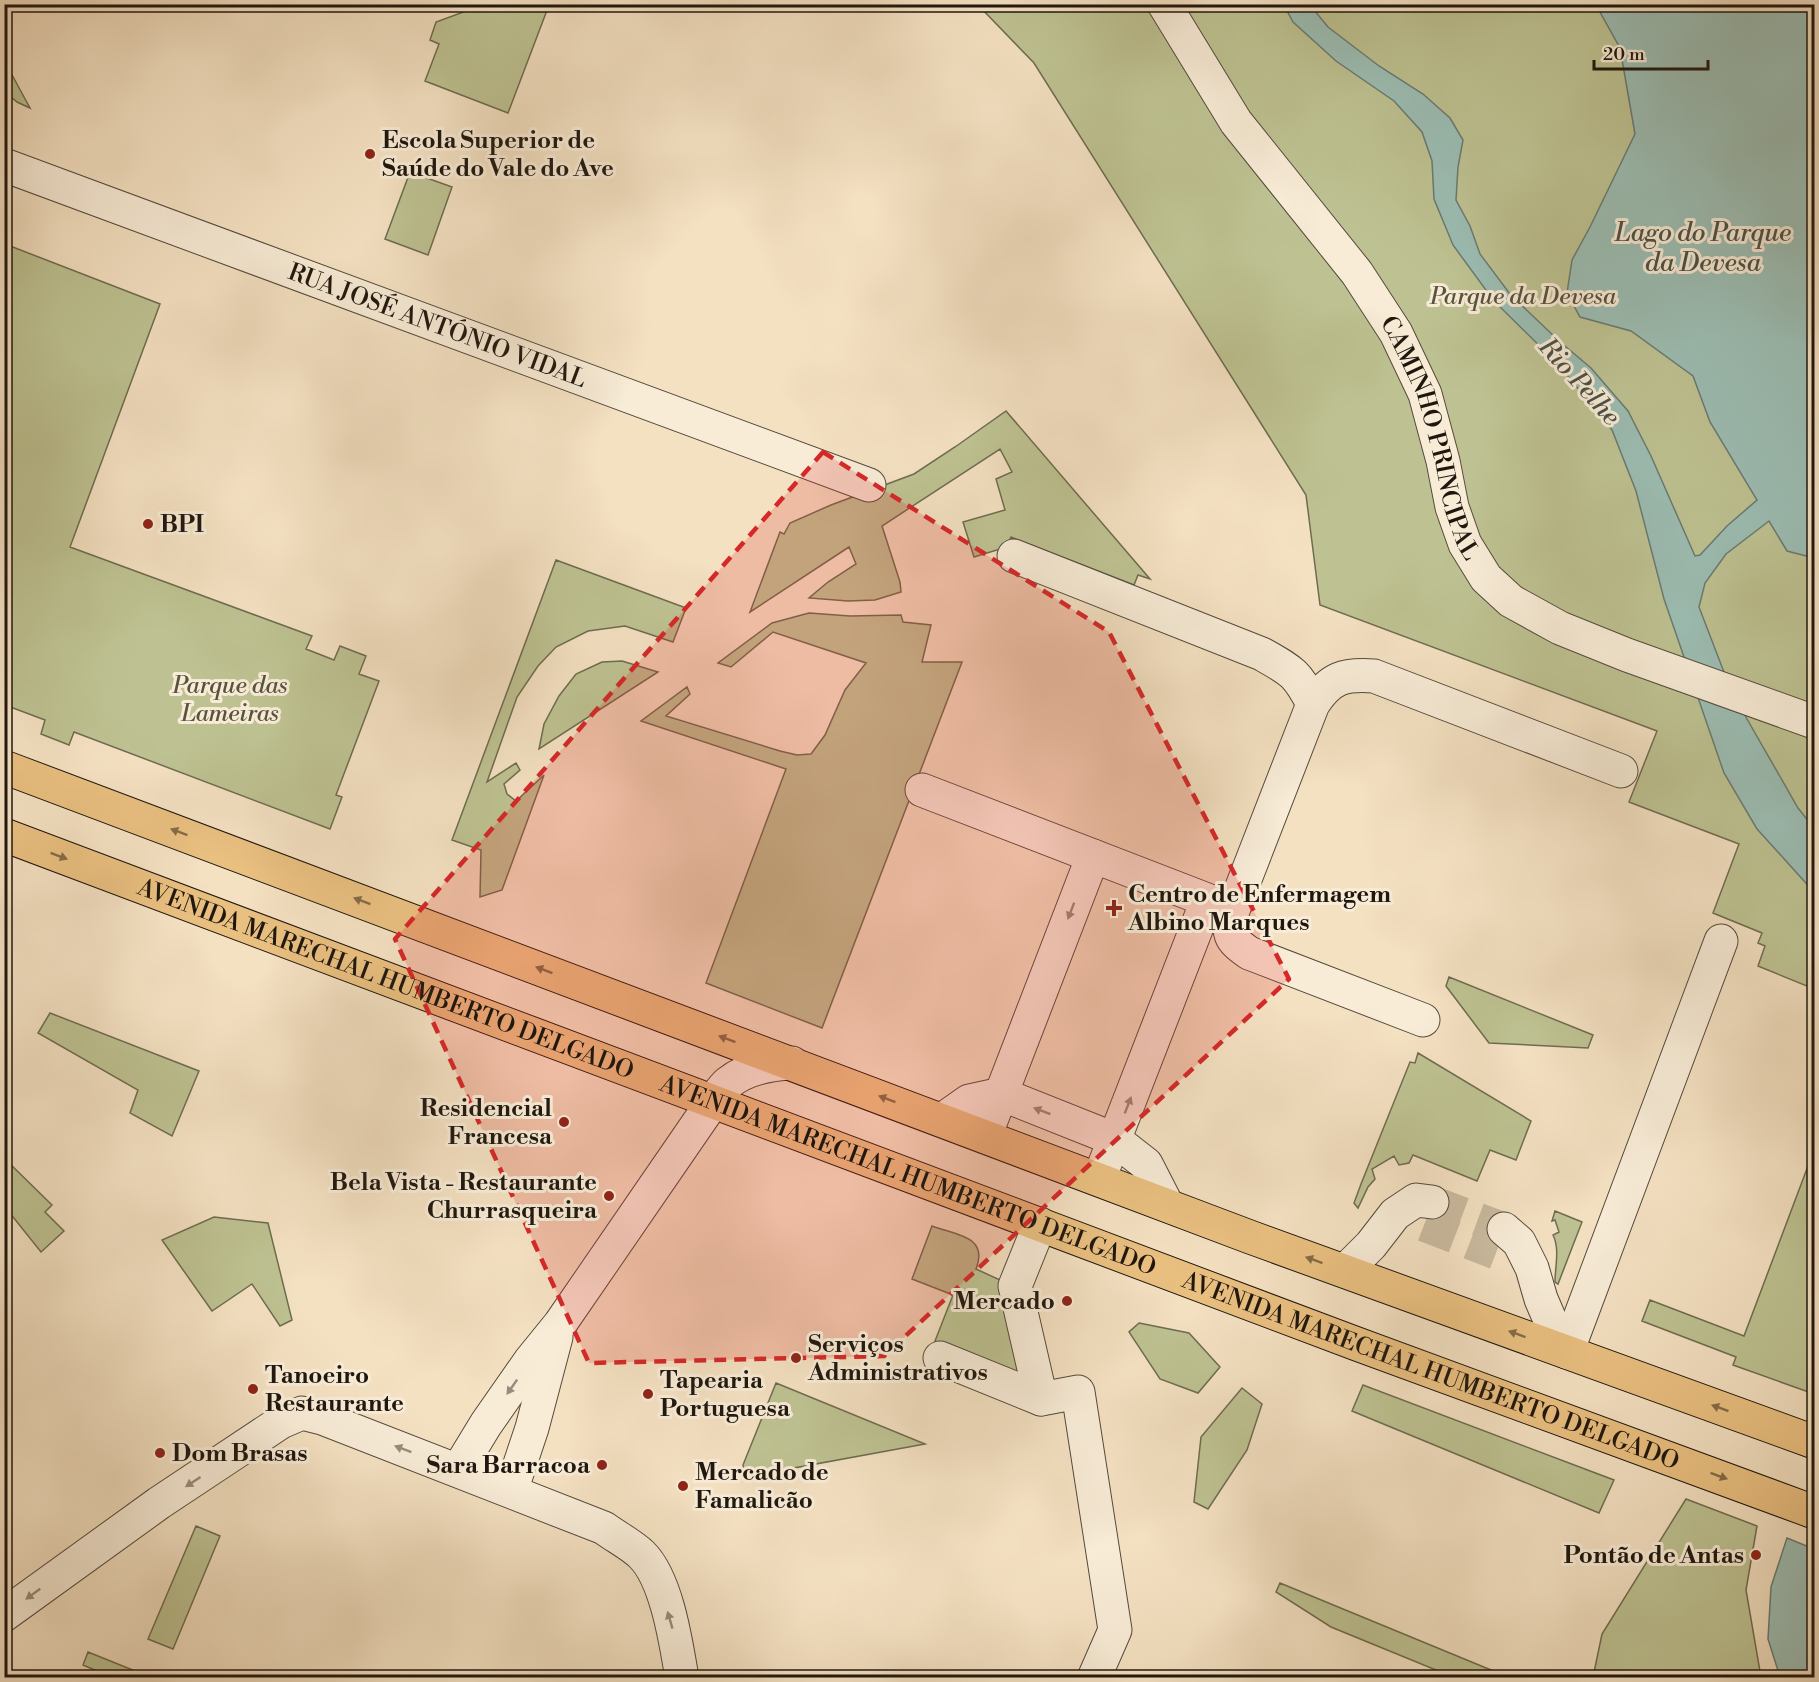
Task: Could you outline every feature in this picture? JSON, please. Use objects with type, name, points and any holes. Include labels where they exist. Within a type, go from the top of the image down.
[{"type":"main road","points":[[4,767],[1167,1205],[1815,1442]]},
{"type":"main road","name":"AVENIDA MARECHAL HUMBERTO DELGADO","points":[[4,835],[712,1103],[1815,1512]]},
{"type":"street","name":"CAMINHO PRINCIPAL","points":[[1164,4],[1236,122],[1357,273],[1396,333],[1425,394],[1443,460],[1452,507],[1465,544],[1486,578],[1511,601],[1560,628],[1627,655],[1815,722]]},
{"type":"street","name":"RUA JOSÉ ANTÓNIO VIDAL","points":[[4,165],[869,485]]},
{"type":"street","points":[[1014,556],[1262,654],[1295,674],[1313,704]]},
{"type":"street","points":[[1099,1179],[1114,1139],[1313,704],[1321,691],[1335,680],[1353,674],[1374,676],[1621,771]]},
{"type":"street","points":[[922,790],[1220,905],[1235,943],[1249,953],[1423,1020]]},
{"type":"street","points":[[985,1136],[1093,856]]},
{"type":"street","points":[[1567,1352],[1721,941]]},
{"type":"street","points":[[458,1470],[486,1424],[530,1361],[560,1324],[728,1083],[754,1069],[774,1064],[792,1063]]},
{"type":"street","points":[[942,1120],[969,1101],[1001,1095],[1114,1139],[1146,1164],[1167,1205]]},
{"type":"street","points":[[1346,1271],[1371,1245],[1417,1214]]},
{"type":"street","points":[[1040,1224],[1015,1286],[1041,1399]]},
{"type":"street","points":[[1500,1241],[1519,1242],[1532,1268],[1541,1299],[1553,1327],[1567,1352]]},
{"type":"street","points":[[511,1491],[532,1428],[560,1324]]},
{"type":"street","points":[[940,1358],[1041,1399],[1078,1392],[1116,1630],[1094,1677]]},
{"type":"street","points":[[4,1615],[159,1503],[281,1422],[302,1413],[322,1418],[604,1528],[642,1555],[657,1576],[672,1625],[682,1677]]},
{"type":"highlighted area","points":[[823,452],[1109,632],[1289,979],[884,1356],[589,1363],[395,939]]},
{"type":"green space","points":[[485,4],[549,5],[508,113],[425,81],[439,44],[430,40],[436,22]]},
{"type":"green space","name":"Parque da Devesa","points":[[978,5],[1814,5],[1814,989],[1758,966],[1765,946],[1758,943],[1762,933],[1713,913],[1739,844],[1629,802],[1657,731],[1320,605],[1306,495],[1034,63]]},
{"type":"green space","points":[[5,62],[30,108],[17,102],[5,92]]},
{"type":"green space","points":[[410,172],[452,187],[428,255],[385,239]]},
{"type":"green space","name":"Parque das Lameiras","points":[[5,244],[160,304],[70,547],[312,636],[306,649],[334,660],[340,646],[366,656],[359,674],[379,681],[336,795],[342,797],[330,829],[74,732],[69,745],[41,734],[45,720],[5,705]]},
{"type":"green space","points":[[1006,411],[1150,579],[1138,575],[1134,585],[1011,537],[1007,547],[974,557],[963,522],[1005,510],[996,479],[1012,472],[1000,449],[882,526],[900,582],[901,592],[875,600],[848,601],[809,598],[828,582],[856,564],[849,547],[750,612],[780,532],[784,534],[790,523],[914,474]]},
{"type":"green space","points":[[556,560],[686,608],[673,642],[625,626],[588,631],[556,647],[538,666],[517,697],[487,782],[516,763],[520,770],[504,784],[507,794],[516,801],[544,775],[502,890],[480,897],[481,850],[452,840]]},
{"type":"green space","points":[[809,613],[850,616],[901,615],[903,622],[931,625],[922,662],[962,662],[822,1028],[706,983],[786,769],[641,721],[687,687],[690,694],[666,716],[780,751],[797,755],[811,754],[825,735],[845,690],[866,663],[773,632],[731,667],[718,663],[772,623]]},
{"type":"green space","points":[[622,661],[658,672],[539,749],[544,724],[559,696],[576,674],[602,662]]},
{"type":"green space","points":[[1449,977],[1593,1035],[1588,1048],[1489,1043],[1446,986]]},
{"type":"green space","points":[[50,1013],[199,1071],[172,1136],[130,1113],[138,1090],[38,1033]]},
{"type":"green space","points":[[1418,1053],[1531,1121],[1516,1160],[1490,1150],[1477,1181],[1413,1155],[1409,1163],[1399,1165],[1394,1156],[1372,1169],[1375,1179],[1368,1187],[1358,1208],[1354,1203],[1361,1184],[1410,1062],[1415,1063]]},
{"type":"green space","points":[[1814,1150],[1814,1394],[1733,1365],[1736,1357],[1642,1321],[1650,1300],[1744,1336]]},
{"type":"green space","points":[[6,1160],[52,1205],[45,1212],[64,1231],[41,1252],[5,1207],[4,1164]]},
{"type":"green space","points":[[1555,1211],[1582,1222],[1558,1284],[1555,1282],[1557,1252],[1553,1235],[1559,1232],[1555,1220],[1552,1221]]},
{"type":"green space","points":[[214,1217],[268,1223],[292,1320],[280,1326],[252,1284],[212,1311],[162,1240]]},
{"type":"green space","points":[[932,1226],[968,1238],[978,1250],[979,1258],[976,1269],[1000,1280],[1020,1376],[935,1341],[953,1295],[912,1279]]},
{"type":"green space","points":[[1139,1323],[1189,1333],[1220,1367],[1198,1393],[1160,1379],[1129,1332]]},
{"type":"green space","points":[[776,1383],[925,1444],[745,1477],[743,1465]]},
{"type":"green space","points":[[1363,1385],[1614,1480],[1599,1513],[1352,1411]]},
{"type":"green space","points":[[1242,1388],[1262,1404],[1247,1450],[1208,1509],[1194,1502],[1201,1437]]},
{"type":"green space","points":[[1686,1499],[1757,1526],[1746,1590],[1761,1677],[1593,1677],[1602,1634]]},
{"type":"green space","points":[[196,1526],[220,1536],[173,1649],[148,1639]]},
{"type":"green space","points":[[1814,1577],[1814,1677],[1809,1662],[1809,1594]]},
{"type":"green space","points":[[1280,1583],[1508,1677],[1453,1677],[1331,1627],[1276,1592]]},
{"type":"green space","points":[[88,1652],[150,1677],[111,1677],[83,1665]]},
{"type":"water","name":"Lago do Parque da Devesa","points":[[1284,5],[1310,5],[1328,27],[1379,66],[1423,94],[1450,118],[1463,140],[1458,167],[1456,200],[1470,226],[1480,254],[1510,294],[1591,368],[1628,411],[1651,456],[1695,556],[1700,555],[1727,526],[1757,500],[1710,422],[1693,376],[1631,331],[1580,317],[1567,293],[1572,260],[1635,134],[1620,48],[1596,5],[1814,5],[1814,556],[1787,551],[1769,521],[1726,554],[1705,583],[1699,607],[1727,680],[1747,719],[1798,808],[1814,828],[1814,892],[1757,829],[1724,773],[1664,599],[1636,491],[1612,430],[1558,364],[1494,301],[1453,245],[1434,199],[1432,161],[1422,132],[1394,101],[1336,61],[1293,22]]},
{"type":"water","points":[[1787,1538],[1814,1549],[1814,1577],[1809,1595],[1809,1662],[1814,1677],[1780,1677],[1768,1639],[1771,1587]]},
{"type":"tunnel","points":[[1432,1202],[1504,1229]]},
{"type":"tunnel","points":[[1424,1225],[1496,1253]]},
{"type":"place","name":"Escola Superior de Saúde do Vale do Ave","points":[[370,154]]},
{"type":"place","name":"BPI","points":[[148,524]]},
{"type":"place","name":"Centro de Enfermagem Albino Marques","points":[[1114,908]]},
{"type":"place","name":"Residencial Francesa","points":[[564,1122]]},
{"type":"place","name":"Bela Vista - Restaurante Churrasqueira","points":[[609,1196]]},
{"type":"place","name":"Mercado","points":[[1067,1301]]},
{"type":"place","name":"Serviços Administrativos","points":[[796,1358]]},
{"type":"place","name":"Tanoeiro Restaurante","points":[[253,1389]]},
{"type":"place","name":"Tapearia Portuguesa","points":[[648,1394]]},
{"type":"place","name":"Dom Brasas","points":[[160,1453]]},
{"type":"place","name":"Sara Barracoa","points":[[602,1465]]},
{"type":"place","name":"Mercado de Famalicão","points":[[683,1486]]},
{"type":"place","name":"Pontão de Antas","points":[[1756,1555]]},
{"type":"water label","name":"Rio Pelhe","points":[[1580,381]]}]
